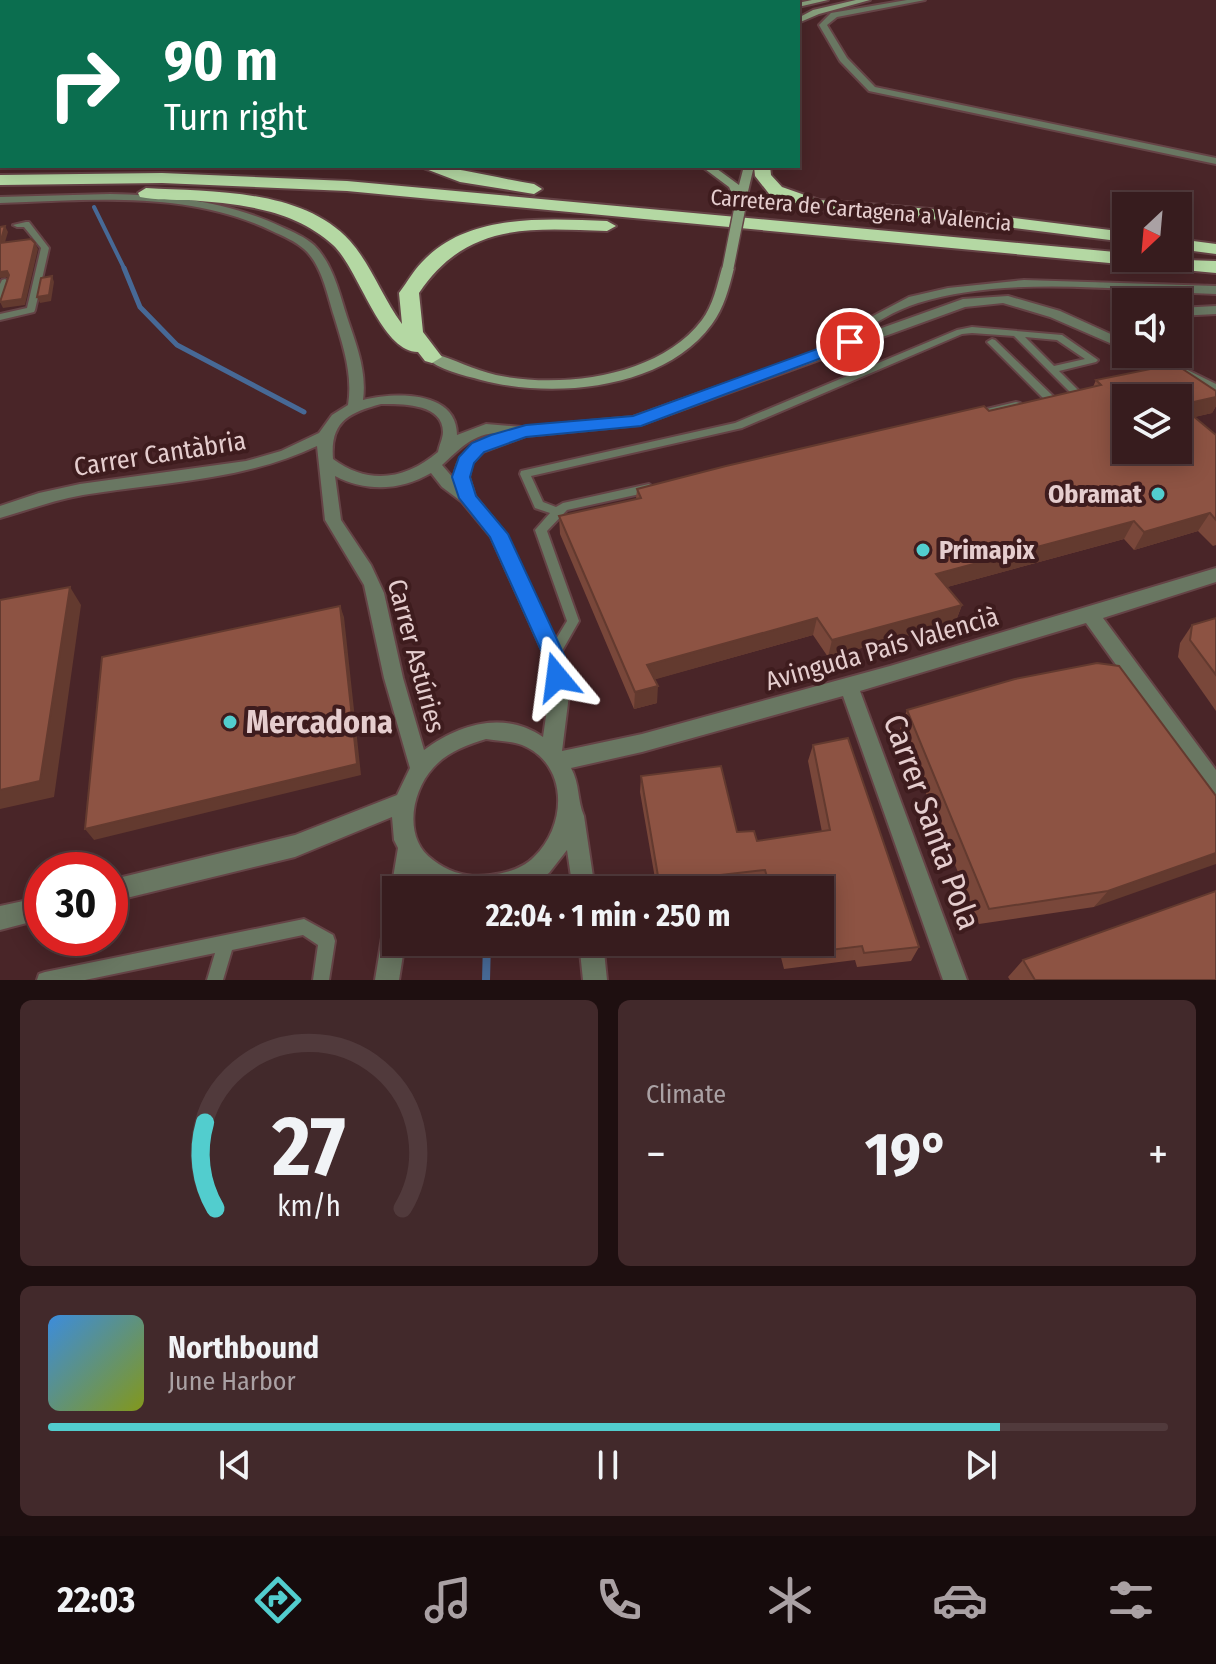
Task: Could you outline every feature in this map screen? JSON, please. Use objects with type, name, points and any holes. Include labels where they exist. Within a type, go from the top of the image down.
[{"type":"highway","points":[[22,179],[256,168]]},
{"type":"highway","points":[[434,168],[491,183],[681,206],[1112,245]]},
{"type":"highway","points":[[762,168],[763,176],[776,191],[817,205],[967,217],[1112,235]]},
{"type":"highway","name":"Carretera de Cartagena a Valencia","points":[[0,180],[233,179],[410,191],[1216,267]]},
{"type":"highway","name":"Carretera de Cartagena a Valencia","points":[[0,188],[177,184],[502,201]]},
{"type":"highway","points":[[0,198],[145,193],[233,198],[293,212],[333,233],[359,265],[377,302],[406,341],[432,357]]},
{"type":"highway","points":[[432,357],[413,333],[409,293],[434,259],[461,243],[491,232],[546,223],[671,229],[1216,280]]},
{"type":"highway","points":[[1192,247],[1216,252]]},
{"type":"highway","points":[[1192,251],[1216,252]]},
{"type":"main road","points":[[800,5],[824,0]]},
{"type":"main road","points":[[800,20],[816,12],[866,0]]},
{"type":"main road","points":[[709,168],[734,185],[741,202]]},
{"type":"main road","points":[[432,357],[456,369],[512,381],[565,384],[609,379],[649,365],[681,347],[703,327],[719,299],[749,168]]},
{"type":"street","points":[[921,0],[834,15],[823,25],[843,59],[872,89],[1216,161]]},
{"type":"street","points":[[0,198],[174,201],[232,210],[273,226],[309,247],[329,279],[354,359],[359,390],[355,407]]},
{"type":"street","points":[[771,371],[913,301],[966,289],[1036,285],[1216,290]]},
{"type":"street","points":[[468,498],[461,477],[465,461],[478,448],[497,439],[526,431],[635,422],[963,303],[1003,299],[1055,314],[1112,339]]},
{"type":"street","points":[[1192,311],[1216,310]]},
{"type":"street","points":[[1108,337],[1112,335]]},
{"type":"street","points":[[1164,368],[1216,390]]},
{"type":"street","points":[[526,431],[493,427],[469,435],[439,459],[396,481],[375,483],[347,477],[328,463],[323,450],[324,437],[331,426],[355,407],[392,398],[427,403],[440,411],[449,422],[451,435],[439,459],[448,483],[468,498],[498,534],[553,654],[559,695],[555,757]]},
{"type":"street","name":"Carrer Cantàbria","points":[[0,512],[39,497],[250,466],[303,449],[324,437]]},
{"type":"street","name":"Carrer Astúries","points":[[328,463],[333,519],[370,579],[399,708],[419,766]]},
{"type":"street","name":"Avinguda País Valencià","points":[[555,757],[602,754],[849,686],[1091,616],[1216,575]]},
{"type":"street","points":[[1091,616],[1216,787]]},
{"type":"street","name":"Carrer Santa Pola","points":[[849,686],[955,980]]},
{"type":"street","points":[[572,804],[565,833],[552,854],[533,871],[501,886],[475,888],[450,883],[428,870],[409,847],[402,825],[403,802],[409,783],[419,766],[449,741],[486,730],[523,735],[555,757],[568,781],[572,804],[582,876]]},
{"type":"street","points":[[128,887],[295,846],[403,802]]},
{"type":"street","points":[[404,876],[409,847]]},
{"type":"street","points":[[0,918],[24,912]]},
{"type":"street","points":[[387,980],[391,956]]},
{"type":"street","points":[[592,956],[595,980]]},
{"type":"lane","points":[[0,317],[31,310],[45,248],[26,224],[17,225]]},
{"type":"lane","points":[[0,297],[5,282]]},
{"type":"lane","points":[[558,512],[539,505],[525,474],[738,426],[960,332],[972,330],[1059,337],[1093,360],[1053,369]]},
{"type":"lane","points":[[1016,333],[1075,392]]},
{"type":"lane","points":[[992,342],[1049,398]]},
{"type":"lane","points":[[968,416],[1090,388]]},
{"type":"lane","points":[[553,654],[573,621],[541,530],[563,507],[668,484]]},
{"type":"lane","points":[[45,980],[304,927],[327,941],[321,980]]},
{"type":"lane","points":[[215,980],[226,943]]},
{"type":"building","points":[[31,239],[35,243],[22,299],[0,302],[9,275],[7,271],[0,272],[0,243]]},
{"type":"building","points":[[52,276],[49,295],[37,297],[41,278]]},
{"type":"building","points":[[1155,368],[1181,368],[1216,391],[1216,397],[1192,402],[1192,384],[1112,384],[1112,464],[1192,464],[1192,415],[1216,435],[1216,520],[1210,513],[1144,532],[1134,521],[936,574],[962,605],[832,640],[817,618],[647,665],[658,686],[635,692],[559,516],[641,498],[637,489],[726,466],[984,406],[989,411],[1101,385],[1096,380]]},
{"type":"building","points":[[70,587],[40,781],[0,790],[0,600]]},
{"type":"building","name":"Mercadona","points":[[340,606],[357,764],[85,829],[102,657]]},
{"type":"building","points":[[1216,618],[1216,675],[1190,640],[1192,625]]},
{"type":"building","points":[[1097,663],[1119,666],[1216,796],[1216,853],[1108,891],[989,909],[907,710],[1015,679]]},
{"type":"building","points":[[848,738],[919,947],[864,953],[862,946],[834,949],[834,876],[767,876],[765,870],[712,876],[658,876],[641,776],[721,766],[737,832],[754,831],[757,841],[830,830],[813,745]]},
{"type":"building","points":[[1216,891],[1216,980],[1035,980],[1023,960]]},
{"type":"waterway","points":[[94,207],[125,270]]},
{"type":"waterway","points":[[124,268],[140,307],[177,345],[304,412]]},
{"type":"waterway","points":[[486,980],[487,956]]},
{"type":"place","name":"Obramat","points":[[1158,494]]},
{"type":"place","name":"Primapix","points":[[923,550]]},
{"type":"place","name":"Mercadona","points":[[230,722]]},
{"type":"route","points":[[557,677],[555,659],[498,534],[468,498],[461,477],[465,461],[478,448],[526,431],[635,422],[850,342]]}]
